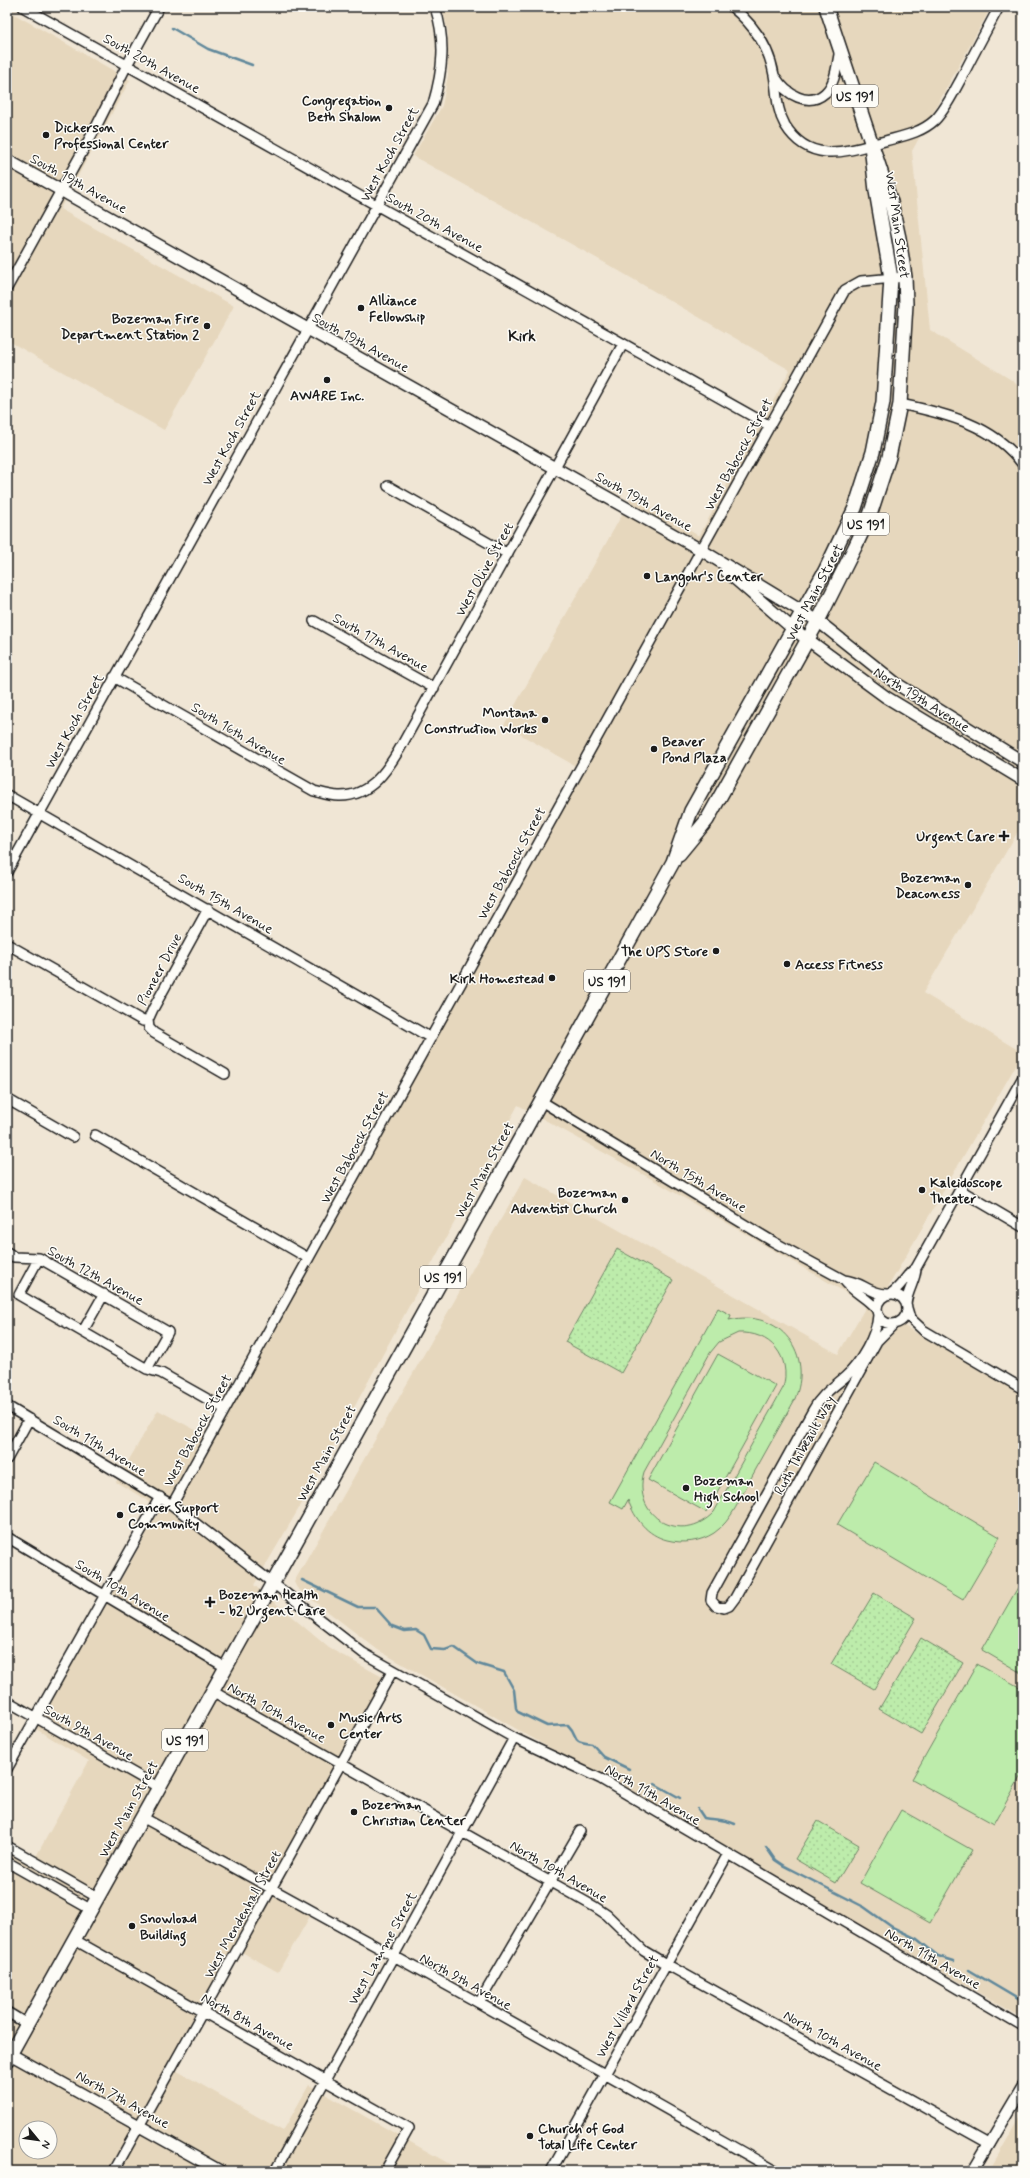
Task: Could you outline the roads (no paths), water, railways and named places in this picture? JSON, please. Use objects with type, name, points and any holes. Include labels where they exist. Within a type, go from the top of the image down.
[{"type":"highway","name":"West Main Street","points":[[673,862],[707,820],[818,621],[870,514],[889,457],[900,404],[904,362],[905,277],[890,202],[826,7]]},
{"type":"highway","name":"West Main Street","points":[[8,2057],[673,862],[691,811],[825,571],[855,508],[873,452],[883,402],[891,278],[876,191],[871,145]]},
{"type":"main road","name":"South 19th Avenue","points":[[7,160],[701,550],[818,621]]},
{"type":"main road","name":"South 19th Avenue","points":[[701,550],[792,628],[808,639]]},
{"type":"main road","name":"North 19th Avenue","points":[[818,621],[897,684],[1023,762]]},
{"type":"main road","name":"North 19th Avenue","points":[[808,639],[886,697],[1023,780]]},
{"type":"main road","name":"North 7th Avenue","points":[[8,2057],[139,2126],[220,2171]]},
{"type":"main road","points":[[973,2171],[1023,2087]]},
{"type":"street","name":"South 20th Avenue","points":[[23,7],[770,426]]},
{"type":"street","points":[[7,288],[62,190],[159,7]]},
{"type":"street","name":"West Koch Street","points":[[7,872],[114,677],[236,462],[307,329],[377,206],[432,104],[439,85],[442,68],[443,44],[440,21],[435,7]]},
{"type":"street","points":[[732,7],[749,21],[758,33],[769,55],[774,75],[778,106],[785,124],[798,141],[811,148],[836,153],[850,151],[914,133],[936,120],[949,101],[999,7]]},
{"type":"street","points":[[774,75],[782,87],[793,96],[803,99],[814,99],[826,93],[834,76],[840,48]]},
{"type":"street","name":"West Babcock Street","points":[[172,1505],[845,290],[861,281],[905,277]]},
{"type":"street","name":"West Olive Street","points":[[355,794],[373,785],[389,767],[623,344]]},
{"type":"street","points":[[900,404],[940,412],[970,423],[999,441],[1023,465]]},
{"type":"street","points":[[388,486],[508,554]]},
{"type":"street","name":"South 17th Avenue","points":[[314,621],[434,688]]},
{"type":"street","name":"South 16th Avenue","points":[[114,677],[314,791],[338,796],[355,794]]},
{"type":"street","name":"South 15th Avenue","points":[[7,795],[431,1038]]},
{"type":"street","name":"Pioneer Drive","points":[[208,909],[148,1020],[149,1028],[154,1033],[225,1074]]},
{"type":"street","points":[[7,944],[143,1021]]},
{"type":"street","points":[[932,1335],[884,1322],[877,1312],[880,1300],[900,1287],[911,1271],[916,1268],[1023,1076]]},
{"type":"street","points":[[7,1099],[73,1137]]},
{"type":"street","name":"North 15th Avenue","points":[[541,1101],[765,1237],[844,1280],[852,1281],[876,1294],[890,1294]]},
{"type":"street","points":[[95,1135],[308,1258]]},
{"type":"street","points":[[960,1190],[1023,1227]]},
{"type":"street","name":"South 12th Avenue","points":[[7,1252],[14,1257],[39,1258],[168,1332],[147,1369]]},
{"type":"street","points":[[39,1258],[19,1295],[147,1369],[161,1373],[224,1409]]},
{"type":"street","points":[[895,1324],[905,1318],[908,1292],[916,1274],[916,1268]]},
{"type":"street","name":"North 15th Avenue","points":[[844,1280],[848,1286],[866,1297],[877,1312]]},
{"type":"street","points":[[83,1331],[104,1294]]},
{"type":"street","points":[[890,1294],[899,1296],[907,1306],[910,1318],[932,1335],[1023,1389]]},
{"type":"street","name":"Ruth Thibeault Way","points":[[877,1312],[874,1331],[853,1368],[822,1396],[813,1410],[712,1593],[711,1600],[716,1606],[724,1608],[735,1598],[877,1341],[895,1324]]},
{"type":"street","name":"South 11th Avenue","points":[[7,1406],[160,1497],[273,1583]]},
{"type":"street","points":[[7,1459],[29,1419]]},
{"type":"street","name":"West Babcock Street","points":[[7,1769],[160,1497]]},
{"type":"street","name":"South 10th Avenue","points":[[7,1537],[225,1667]]},
{"type":"street","name":"North 11th Avenue","points":[[273,1583],[343,1639],[393,1670],[514,1738],[601,1779],[1023,2027]]},
{"type":"street","name":"West Mendenhall Street","points":[[114,2171],[393,1670]]},
{"type":"street","name":"North 10th Avenue","points":[[212,1691],[550,1881],[607,1915],[644,1951],[666,1964],[990,2144]]},
{"type":"street","name":"South 9th Avenue","points":[[7,1701],[158,1787]]},
{"type":"street","name":"West Lamme Street","points":[[275,2171],[514,1738]]},
{"type":"street","name":"North 9th Avenue","points":[[142,1817],[272,1888],[393,1957],[479,2003],[604,2076],[776,2171]]},
{"type":"street","points":[[479,2003],[580,1831]]},
{"type":"street","points":[[7,1846],[97,1897]]},
{"type":"street","name":"West Villard Street","points":[[551,2171],[728,1854]]},
{"type":"street","points":[[7,1862],[90,1909]]},
{"type":"street","name":"North 8th Avenue","points":[[73,1940],[409,2128],[385,2171]]},
{"type":"street","points":[[7,2012],[27,2024]]},
{"type":"waterway","points":[[104,7],[142,11]]},
{"type":"waterway","points":[[172,28],[208,49],[252,65]]},
{"type":"waterway","points":[[302,1580],[358,1607],[375,1607],[392,1626],[405,1631],[416,1630],[424,1635],[431,1649],[445,1650],[454,1647],[478,1664],[504,1672],[514,1690],[516,1708],[518,1712],[547,1726],[568,1725],[572,1729],[577,1740],[592,1744],[604,1757],[629,1769]]},
{"type":"waterway","points":[[655,1784],[680,1798]]},
{"type":"waterway","points":[[698,1809],[704,1818],[723,1820],[735,1824]]},
{"type":"waterway","points":[[766,1847],[775,1860],[784,1866],[864,1907],[892,1927],[917,1939],[938,1956],[954,1961]]},
{"type":"waterway","points":[[969,1970],[1023,2002]]},
{"type":"place","name":"Congregation Beth Shalom","points":[[389,108]]},
{"type":"place","name":"Dickerson Professional Center","points":[[46,135]]},
{"type":"place","name":"Alliance Fellowship","points":[[361,308]]},
{"type":"place","name":"Bozeman Fire Department Station 2","points":[[207,326]]},
{"type":"place","name":"AWARE Inc.","points":[[327,380]]},
{"type":"place","name":"Langohr's Center","points":[[647,576]]},
{"type":"place","name":"Montana Construction Works","points":[[545,720]]},
{"type":"place","name":"Beaver Pond Plaza","points":[[654,749]]},
{"type":"place","name":"Urgent Care","points":[[1004,836]]},
{"type":"place","name":"Bozeman Deaconess","points":[[968,885]]},
{"type":"place","name":"The UPS Store","points":[[716,951]]},
{"type":"place","name":"Access Fitness","points":[[787,964]]},
{"type":"place","name":"Kirk Homestead","points":[[552,978]]},
{"type":"place","name":"Kaleidoscope Theater","points":[[922,1190]]},
{"type":"place","name":"Bozeman Adventist Church","points":[[625,1200]]},
{"type":"place","name":"Bozeman High School","points":[[686,1488]]},
{"type":"place","name":"Cancer Support Community","points":[[120,1515]]},
{"type":"place","name":"Bozeman Health - b2 Urgent Care","points":[[210,1602]]},
{"type":"place","name":"Music Arts Center","points":[[331,1725]]},
{"type":"place","name":"Bozeman Christian Center","points":[[354,1812]]},
{"type":"place","name":"Snowload Building","points":[[132,1926]]},
{"type":"place","name":"Church of God Total Life Center","points":[[530,2136]]},
{"type":"district","name":"Kirk","points":[[522,336]]}]
